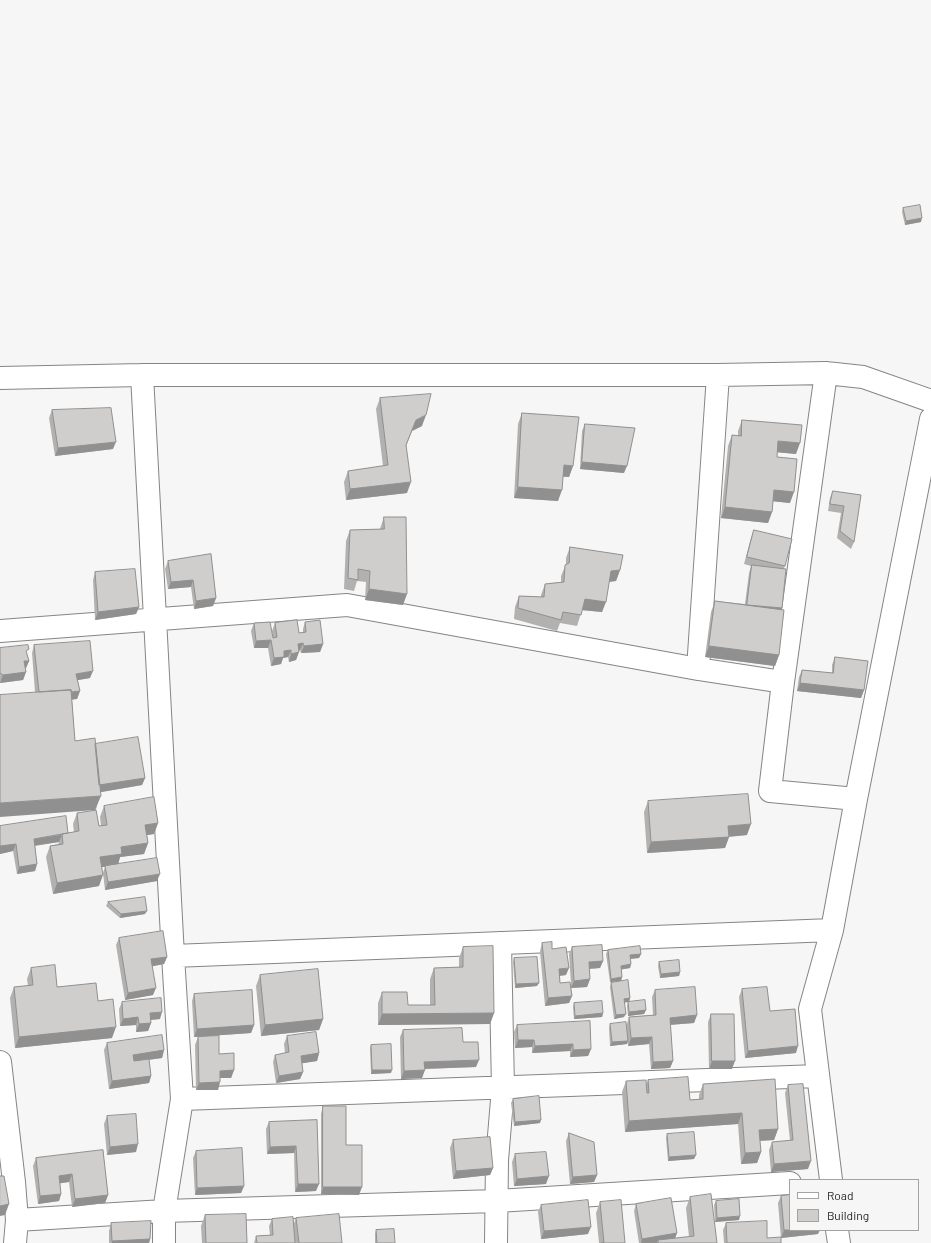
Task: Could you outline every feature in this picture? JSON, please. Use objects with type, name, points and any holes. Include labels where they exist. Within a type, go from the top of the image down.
[{"type":"street","points":[[826,373],[782,682],[770,791],[856,799]]},
{"type":"street","points":[[0,378],[142,375],[718,375],[826,373],[863,378],[931,401]]},
{"type":"street","points":[[142,375],[182,1100],[164,1211],[164,1243]]},
{"type":"street","points":[[698,669],[718,375]]},
{"type":"street","points":[[831,1179],[810,1009],[832,930],[856,799],[931,419]]},
{"type":"street","points":[[0,631],[347,605],[698,669],[782,682]]},
{"type":"street","points":[[173,956],[832,930]]},
{"type":"street","points":[[496,1243],[497,1160],[503,1088],[500,943]]},
{"type":"street","points":[[0,1062],[4,1130],[16,1220],[15,1243]]},
{"type":"street","points":[[182,1100],[818,1076]]},
{"type":"street","points":[[16,1220],[164,1211],[497,1201],[789,1182]]},
{"type":"street","points":[[837,1231],[839,1243]]},
{"type":"building","points":[[920,205],[922,218],[906,221],[903,208]]},
{"type":"building","points":[[431,394],[426,415],[416,420],[406,445],[411,482],[350,489],[348,471],[388,465],[380,398]]},
{"type":"building","points":[[111,408],[116,442],[58,448],[52,410]]},
{"type":"building","points":[[522,413],[579,417],[573,466],[564,465],[562,490],[518,487]]},
{"type":"building","points":[[742,420],[802,425],[800,443],[778,441],[777,457],[797,459],[794,492],[774,490],[772,512],[725,507],[732,435],[741,436]]},
{"type":"building","points":[[585,424],[635,428],[627,466],[582,462]]},
{"type":"building","points":[[833,491],[861,495],[854,542],[840,531],[844,506],[830,504]]},
{"type":"building","points":[[384,517],[406,517],[407,594],[369,589],[370,571],[358,569],[358,580],[348,578],[350,530],[384,529]]},
{"type":"building","points":[[754,530],[792,539],[785,566],[747,557]]},
{"type":"building","points":[[570,547],[623,555],[620,570],[611,571],[606,602],[585,599],[581,615],[563,612],[561,620],[518,608],[519,596],[544,597],[545,584],[564,582],[565,565],[569,563]]},
{"type":"building","points":[[211,554],[216,598],[196,601],[193,580],[171,582],[168,561]]},
{"type":"building","points":[[752,565],[786,569],[782,608],[747,605]]},
{"type":"building","points":[[135,569],[139,607],[98,612],[95,572]]},
{"type":"building","points":[[715,601],[784,610],[779,655],[709,646]]},
{"type":"building","points":[[297,620],[299,633],[306,632],[305,622],[320,620],[323,644],[304,646],[303,643],[298,644],[299,652],[291,654],[291,650],[284,651],[284,657],[274,658],[271,640],[256,641],[254,623],[270,622],[273,638],[277,637],[275,623]]},
{"type":"building","points":[[90,641],[93,671],[76,674],[80,691],[71,692],[71,690],[39,692],[34,645]]},
{"type":"building","points":[[28,645],[29,649],[26,651],[29,661],[24,661],[26,672],[3,675],[0,673],[0,648]]},
{"type":"building","points":[[835,657],[868,661],[864,690],[800,683],[802,670],[833,673]]},
{"type":"building","points":[[71,690],[75,741],[95,738],[101,796],[0,803],[0,695]]},
{"type":"building","points":[[138,737],[145,778],[99,785],[95,744]]},
{"type":"building","points":[[748,794],[751,824],[728,826],[729,837],[651,842],[648,801]]},
{"type":"building","points":[[154,797],[158,823],[145,825],[148,843],[121,847],[122,854],[100,857],[103,875],[57,883],[50,846],[63,844],[62,834],[79,831],[77,813],[96,810],[99,826],[107,825],[104,806]]},
{"type":"building","points":[[66,816],[68,833],[34,839],[37,864],[19,867],[16,844],[0,846],[0,826]]},
{"type":"building","points":[[157,858],[160,874],[108,882],[105,866]]},
{"type":"building","points":[[145,897],[147,911],[121,914],[108,902]]},
{"type":"building","points":[[163,931],[167,957],[151,959],[156,988],[128,993],[119,938]]},
{"type":"building","points":[[552,942],[552,949],[566,947],[569,968],[559,969],[560,983],[570,982],[572,996],[548,998],[542,943]]},
{"type":"building","points":[[602,945],[603,961],[589,962],[590,979],[574,981],[572,947]]},
{"type":"building","points":[[493,946],[494,1013],[382,1014],[382,992],[407,992],[408,1005],[435,1005],[434,968],[463,967],[463,947]]},
{"type":"building","points":[[640,946],[641,954],[630,955],[631,964],[621,966],[622,977],[611,979],[608,950]]},
{"type":"building","points":[[537,957],[539,983],[516,984],[514,958]]},
{"type":"building","points":[[679,960],[680,972],[661,974],[659,962]]},
{"type":"building","points":[[55,965],[57,987],[96,983],[98,1001],[113,999],[116,1027],[19,1037],[14,987],[33,985],[31,968]]},
{"type":"building","points":[[318,969],[323,1019],[265,1025],[260,975]]},
{"type":"building","points":[[628,980],[630,998],[624,999],[626,1014],[616,1015],[611,983]]},
{"type":"building","points":[[695,987],[697,1015],[670,1018],[673,1061],[653,1062],[652,1037],[631,1038],[629,1017],[656,1015],[655,990]]},
{"type":"building","points":[[767,987],[770,1011],[795,1009],[798,1046],[748,1051],[742,989]]},
{"type":"building","points":[[252,990],[254,1025],[197,1029],[194,994]]},
{"type":"building","points":[[161,998],[162,1012],[150,1013],[151,1023],[139,1024],[138,1017],[123,1019],[122,1002]]},
{"type":"building","points":[[645,1000],[646,1010],[629,1012],[628,1002]]},
{"type":"building","points":[[602,1001],[603,1013],[575,1016],[574,1003]]},
{"type":"building","points":[[711,1014],[734,1014],[735,1061],[712,1061]]},
{"type":"building","points":[[590,1021],[591,1049],[573,1050],[573,1044],[535,1046],[534,1040],[518,1040],[517,1025]]},
{"type":"building","points":[[626,1022],[628,1041],[612,1042],[610,1024]]},
{"type":"building","points":[[462,1028],[463,1042],[478,1042],[479,1060],[424,1062],[425,1070],[404,1071],[403,1030]]},
{"type":"building","points":[[316,1032],[319,1053],[301,1056],[303,1072],[279,1076],[275,1055],[289,1052],[287,1036]]},
{"type":"building","points":[[162,1035],[164,1050],[133,1055],[134,1061],[149,1059],[151,1076],[112,1081],[107,1043]]},
{"type":"building","points":[[219,1036],[219,1054],[234,1053],[234,1070],[220,1071],[220,1082],[199,1083],[198,1037]]},
{"type":"building","points":[[391,1044],[392,1070],[372,1070],[371,1045]]},
{"type":"building","points":[[688,1077],[690,1100],[703,1099],[703,1084],[775,1079],[778,1129],[759,1130],[761,1152],[745,1153],[742,1113],[629,1121],[626,1081],[646,1080],[647,1093],[649,1093],[648,1080]]},
{"type":"building","points":[[803,1084],[811,1161],[774,1164],[772,1142],[793,1140],[788,1085]]},
{"type":"building","points":[[539,1096],[541,1120],[515,1122],[513,1099]]},
{"type":"building","points":[[323,1106],[346,1106],[346,1145],[362,1145],[362,1187],[323,1187]]},
{"type":"building","points":[[136,1114],[138,1144],[110,1147],[107,1116]]},
{"type":"building","points":[[317,1120],[319,1184],[298,1184],[296,1146],[270,1147],[269,1122]]},
{"type":"building","points":[[694,1132],[696,1155],[669,1157],[667,1134]]},
{"type":"building","points":[[569,1133],[594,1142],[597,1175],[573,1177]]},
{"type":"building","points":[[490,1137],[493,1168],[456,1171],[453,1140]]},
{"type":"building","points":[[242,1148],[244,1186],[197,1188],[196,1151]]},
{"type":"building","points":[[103,1150],[108,1195],[75,1199],[72,1174],[59,1176],[61,1194],[40,1196],[36,1158]]},
{"type":"building","points":[[546,1152],[549,1176],[517,1179],[515,1154]]},
{"type":"building","points":[[0,1176],[4,1176],[9,1204],[0,1206]]},
{"type":"building","points":[[711,1194],[717,1243],[658,1243],[658,1240],[694,1236],[690,1197]]},
{"type":"building","points":[[789,1195],[789,1230],[784,1230],[781,1196]]},
{"type":"building","points":[[671,1198],[677,1233],[642,1239],[636,1204]]},
{"type":"building","points":[[739,1199],[740,1216],[717,1218],[716,1201]]},
{"type":"building","points":[[588,1200],[591,1227],[544,1231],[541,1205]]},
{"type":"building","points":[[621,1200],[625,1243],[604,1243],[600,1202]]},
{"type":"building","points":[[246,1214],[247,1243],[206,1243],[205,1215]]},
{"type":"building","points":[[339,1214],[342,1243],[299,1243],[296,1218]]},
{"type":"building","points":[[293,1217],[295,1243],[257,1243],[256,1236],[273,1235],[272,1219]]},
{"type":"building","points":[[151,1221],[150,1239],[112,1241],[111,1223]]},
{"type":"building","points":[[767,1221],[767,1238],[781,1237],[781,1243],[727,1243],[726,1223]]},
{"type":"building","points":[[394,1229],[395,1243],[377,1243],[376,1230]]}]
